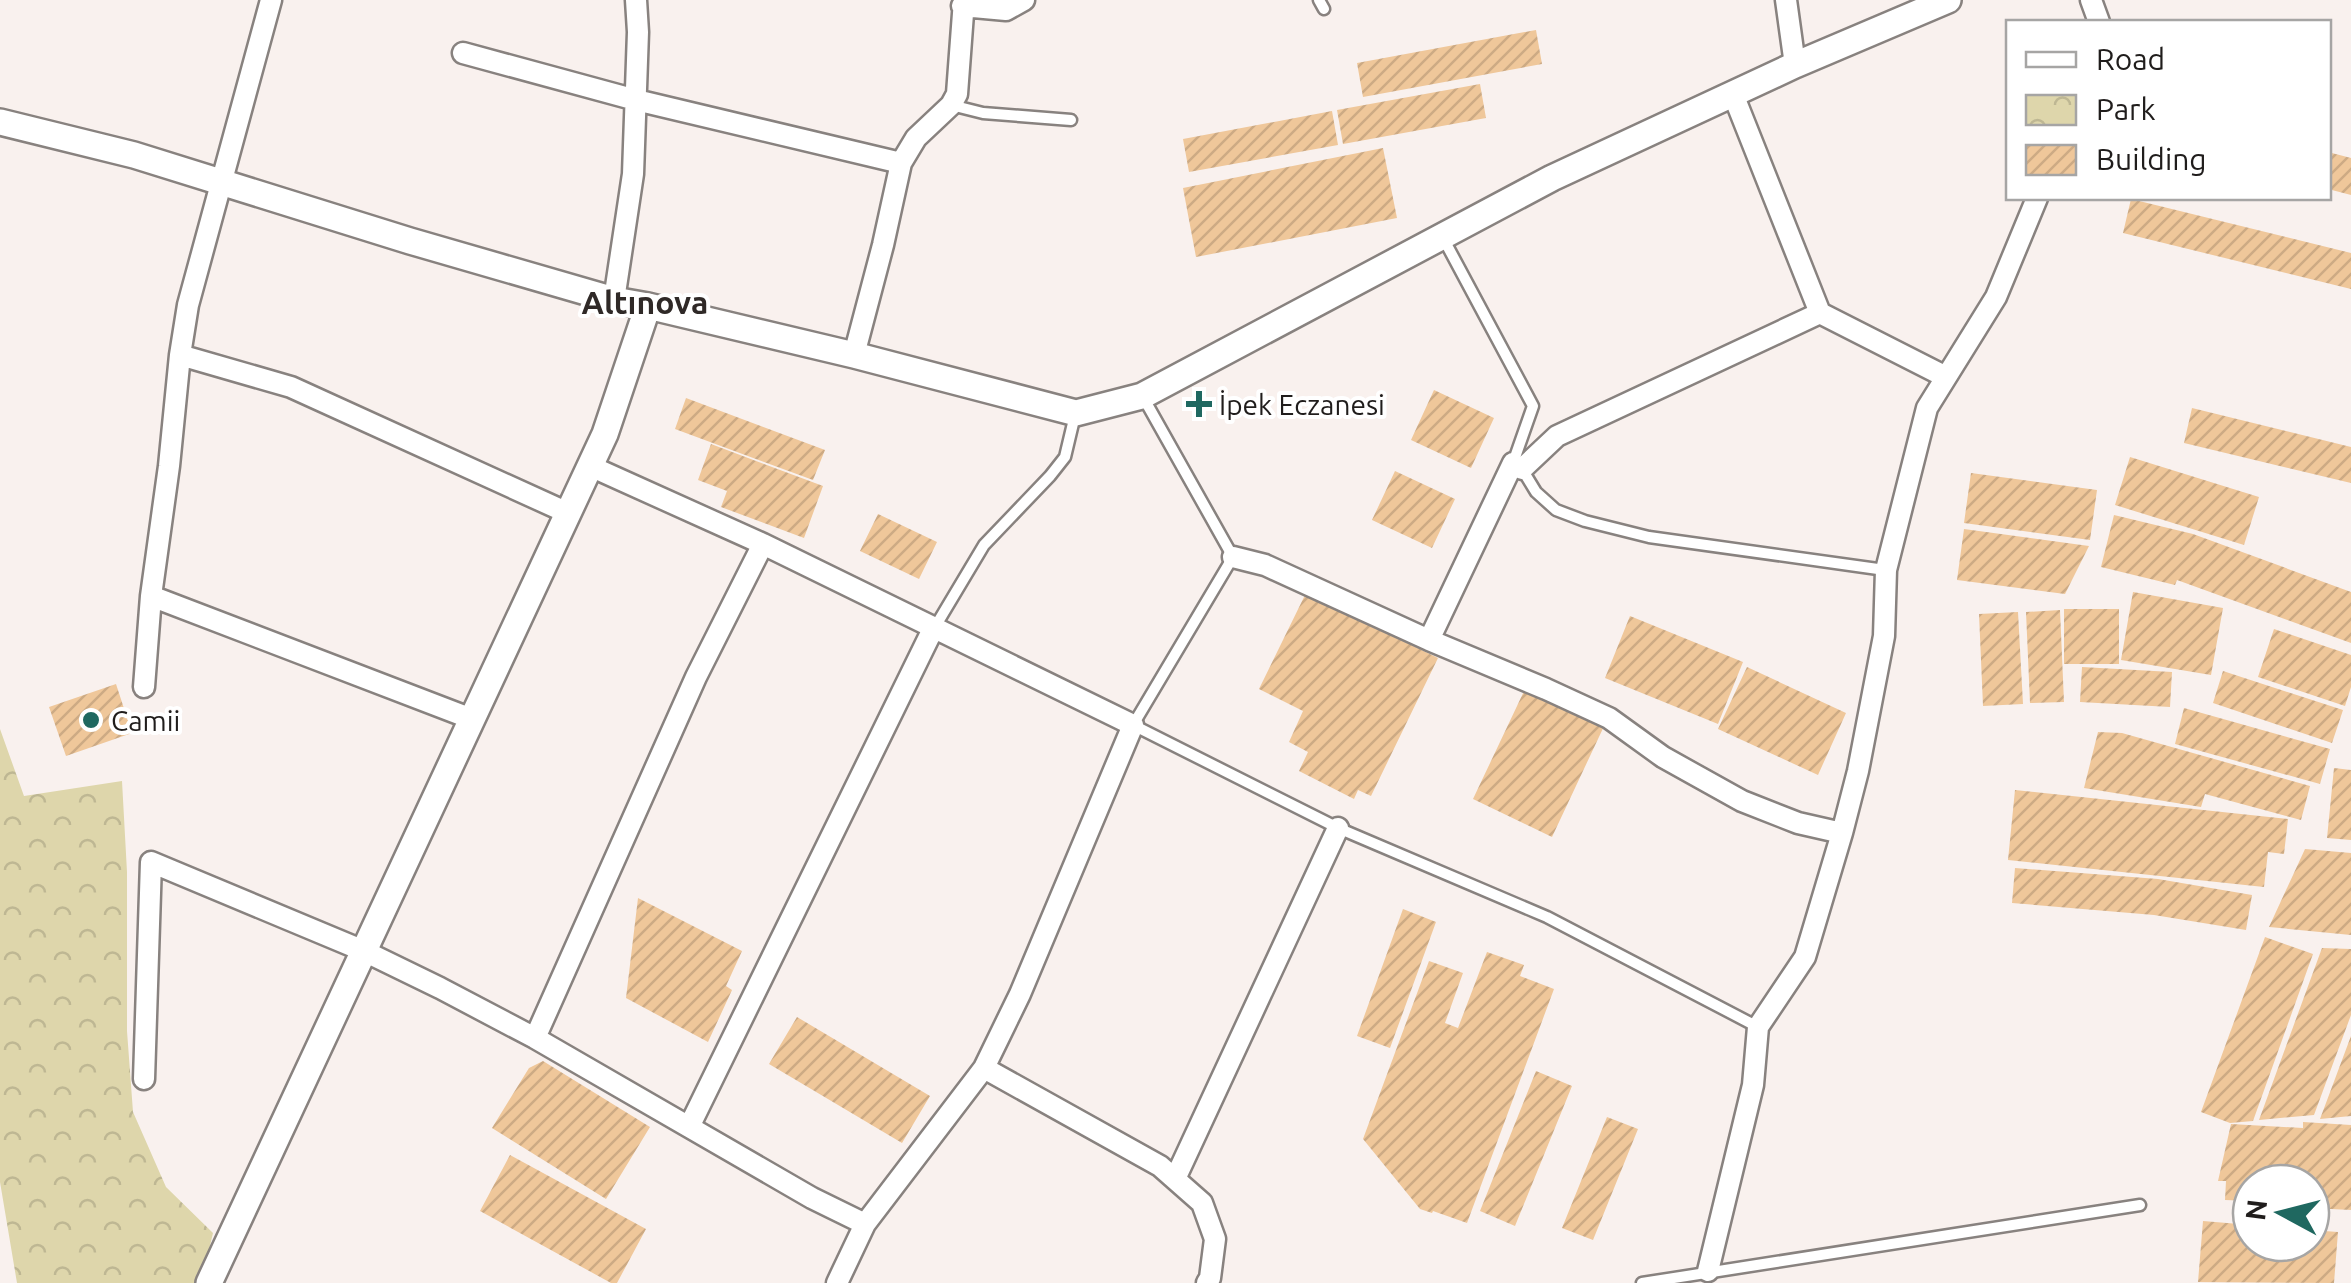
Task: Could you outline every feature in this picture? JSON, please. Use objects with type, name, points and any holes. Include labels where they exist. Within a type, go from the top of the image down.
[{"type":"street","points":[[144,687],[151,596],[188,305],[271,0]]},
{"type":"street","points":[[614,300],[633,174],[636,0]]},
{"type":"street","points":[[854,355],[902,163],[916,138],[951,105],[957,94],[963,3],[1006,10],[1024,0]]},
{"type":"street","points":[[1786,0],[1794,65]]},
{"type":"street","points":[[0,122],[134,155],[614,300],[854,355],[1076,413],[1142,396],[1552,178],[1794,65],[1948,0]]},
{"type":"street","points":[[463,53],[636,100],[902,163]]},
{"type":"street","points":[[1733,94],[1820,313],[1946,377]]},
{"type":"street","points":[[1710,1277],[1753,1085],[1758,1027],[1804,956],[1858,771],[1884,636],[1886,570],[1927,408],[1996,297],[2036,200]]},
{"type":"street","points":[[209,1283],[605,434],[648,306]]},
{"type":"street","points":[[1430,640],[1518,466],[1558,436],[1820,313]]},
{"type":"street","points":[[180,355],[291,387],[568,513]]},
{"type":"street","points":[[590,466],[763,544],[1133,724],[1020,994],[984,1068],[865,1224],[837,1283]]},
{"type":"street","points":[[535,1038],[696,678],[763,544]]},
{"type":"street","points":[[1233,557],[1265,565],[1609,718],[1663,757],[1742,801],[1798,824],[1842,833]]},
{"type":"street","points":[[151,596],[472,719]]},
{"type":"street","points":[[690,1127],[934,628]]},
{"type":"street","points":[[1174,1179],[1338,828]]},
{"type":"street","points":[[144,1078],[151,862],[364,951],[535,1038],[812,1198],[865,1224]]},
{"type":"street","points":[[984,1068],[1160,1166],[1202,1203],[1215,1240],[1207,1283]]},
{"type":"lane","points":[[951,105],[1070,120]]},
{"type":"lane","points":[[1442,236],[1533,406],[1518,466],[1536,492],[1556,510],[1649,537],[1886,570]]},
{"type":"lane","points":[[1142,396],[1233,557],[1133,724],[1338,828],[1547,917],[1758,1027]]},
{"type":"lane","points":[[934,628],[984,546],[1065,456],[1076,413]]},
{"type":"lane","points":[[1642,1283],[1710,1277],[2140,1205]]},
{"type":"green space","points":[[0,729],[24,796],[122,781],[127,872],[127,1031],[133,1112],[166,1187],[213,1233],[197,1283],[17,1283],[0,1182]]},
{"type":"building","points":[[1536,30],[1542,64],[1363,97],[1357,63]]},
{"type":"building","points":[[1480,84],[1486,118],[1343,144],[1337,110]]},
{"type":"building","points":[[1332,111],[1338,145],[1189,172],[1183,139]]},
{"type":"building","points":[[1383,148],[1397,218],[1196,257],[1183,188]]},
{"type":"building","points":[[2331,153],[2351,158],[2351,195],[2331,190]]},
{"type":"building","points":[[2131,200],[2135,200],[2351,253],[2351,289],[2123,233]]},
{"type":"building","points":[[1434,390],[1494,418],[1471,468],[1411,440]]},
{"type":"building","points":[[686,398],[825,450],[813,480],[675,429]]},
{"type":"building","points":[[2192,408],[2351,447],[2351,483],[2184,443]]},
{"type":"building","points":[[711,444],[823,486],[804,538],[721,507],[727,491],[698,480]]},
{"type":"building","points":[[2130,457],[2259,497],[2244,545],[2115,505]]},
{"type":"building","points":[[1395,471],[1455,499],[1432,548],[1372,520]]},
{"type":"building","points":[[1971,473],[2097,490],[2090,540],[1964,523]]},
{"type":"building","points":[[878,514],[937,542],[919,579],[860,551]]},
{"type":"building","points":[[2114,515],[2193,534],[2351,592],[2351,643],[2177,580],[2175,585],[2101,567]]},
{"type":"building","points":[[1964,529],[2089,546],[2065,594],[1957,580]]},
{"type":"building","points":[[2133,592],[2223,608],[2211,675],[2121,660]]},
{"type":"building","points":[[1306,593],[1438,658],[1371,796],[1358,790],[1354,799],[1299,771],[1308,752],[1289,742],[1303,711],[1259,689]]},
{"type":"building","points":[[2064,609],[2119,609],[2119,664],[2064,664]]},
{"type":"building","points":[[2060,610],[2064,702],[2030,703],[2026,612]]},
{"type":"building","points":[[2018,612],[2023,704],[1983,706],[1979,614]]},
{"type":"building","points":[[1630,616],[1743,662],[1718,724],[1605,678]]},
{"type":"building","points":[[2274,629],[2351,655],[2351,687],[2345,706],[2258,677]]},
{"type":"building","points":[[1747,667],[1846,713],[1818,775],[1718,729]]},
{"type":"building","points":[[2082,667],[2172,672],[2170,707],[2080,702]]},
{"type":"building","points":[[2223,671],[2343,710],[2332,743],[2213,703]]},
{"type":"building","name":"Camii","points":[[116,684],[132,733],[66,756],[49,707]]},
{"type":"building","points":[[1527,685],[1606,722],[1552,837],[1473,799]]},
{"type":"building","points":[[2184,708],[2330,749],[2320,784],[2175,744]]},
{"type":"building","points":[[2098,732],[2122,733],[2310,786],[2301,820],[2205,794],[2201,807],[2084,788]]},
{"type":"building","points":[[2334,768],[2351,770],[2351,840],[2327,838]]},
{"type":"building","points":[[2015,790],[2288,819],[2284,854],[2268,852],[2264,887],[2008,860]]},
{"type":"building","points":[[2305,849],[2351,853],[2351,935],[2269,927]]},
{"type":"building","points":[[2015,868],[2158,879],[2252,895],[2246,930],[2154,915],[2012,903]]},
{"type":"building","points":[[638,898],[742,951],[726,986],[732,990],[708,1042],[626,998]]},
{"type":"building","points":[[1403,909],[1436,922],[1390,1048],[1357,1036]]},
{"type":"building","points":[[2265,937],[2313,954],[2253,1121],[2230,1123],[2201,1112]]},
{"type":"building","points":[[2322,948],[2351,949],[2351,1015],[2314,1115],[2259,1120]]},
{"type":"building","points":[[1487,952],[1524,965],[1520,976],[1554,989],[1467,1223],[1420,1209],[1363,1139],[1429,961],[1463,973],[1445,1023],[1458,1028]]},
{"type":"building","points":[[797,1017],[930,1096],[902,1143],[769,1064]]},
{"type":"building","points":[[2351,1036],[2351,1116],[2320,1119]]},
{"type":"building","points":[[543,1061],[650,1127],[606,1199],[492,1128],[529,1068]]},
{"type":"building","points":[[1536,1071],[1572,1086],[1515,1226],[1480,1211]]},
{"type":"building","points":[[1607,1117],[1638,1129],[1593,1240],[1562,1228]]},
{"type":"building","points":[[2303,1122],[2351,1125],[2351,1210],[2331,1209],[2331,1163],[2231,1163],[2231,1200],[2225,1200],[2226,1181],[2218,1181],[2231,1124],[2303,1128]]},
{"type":"building","points":[[510,1155],[646,1229],[617,1283],[480,1211]]},
{"type":"building","points":[[2203,1221],[2231,1223],[2231,1263],[2331,1263],[2331,1231],[2338,1232],[2334,1283],[2198,1282]]},
{"type":"place","name":"İpek Eczanesi","points":[[1199,404]]},
{"type":"place","name":"Camii","points":[[91,720]]},
{"type":"district","name":"Altınova","points":[[645,302]]}]
